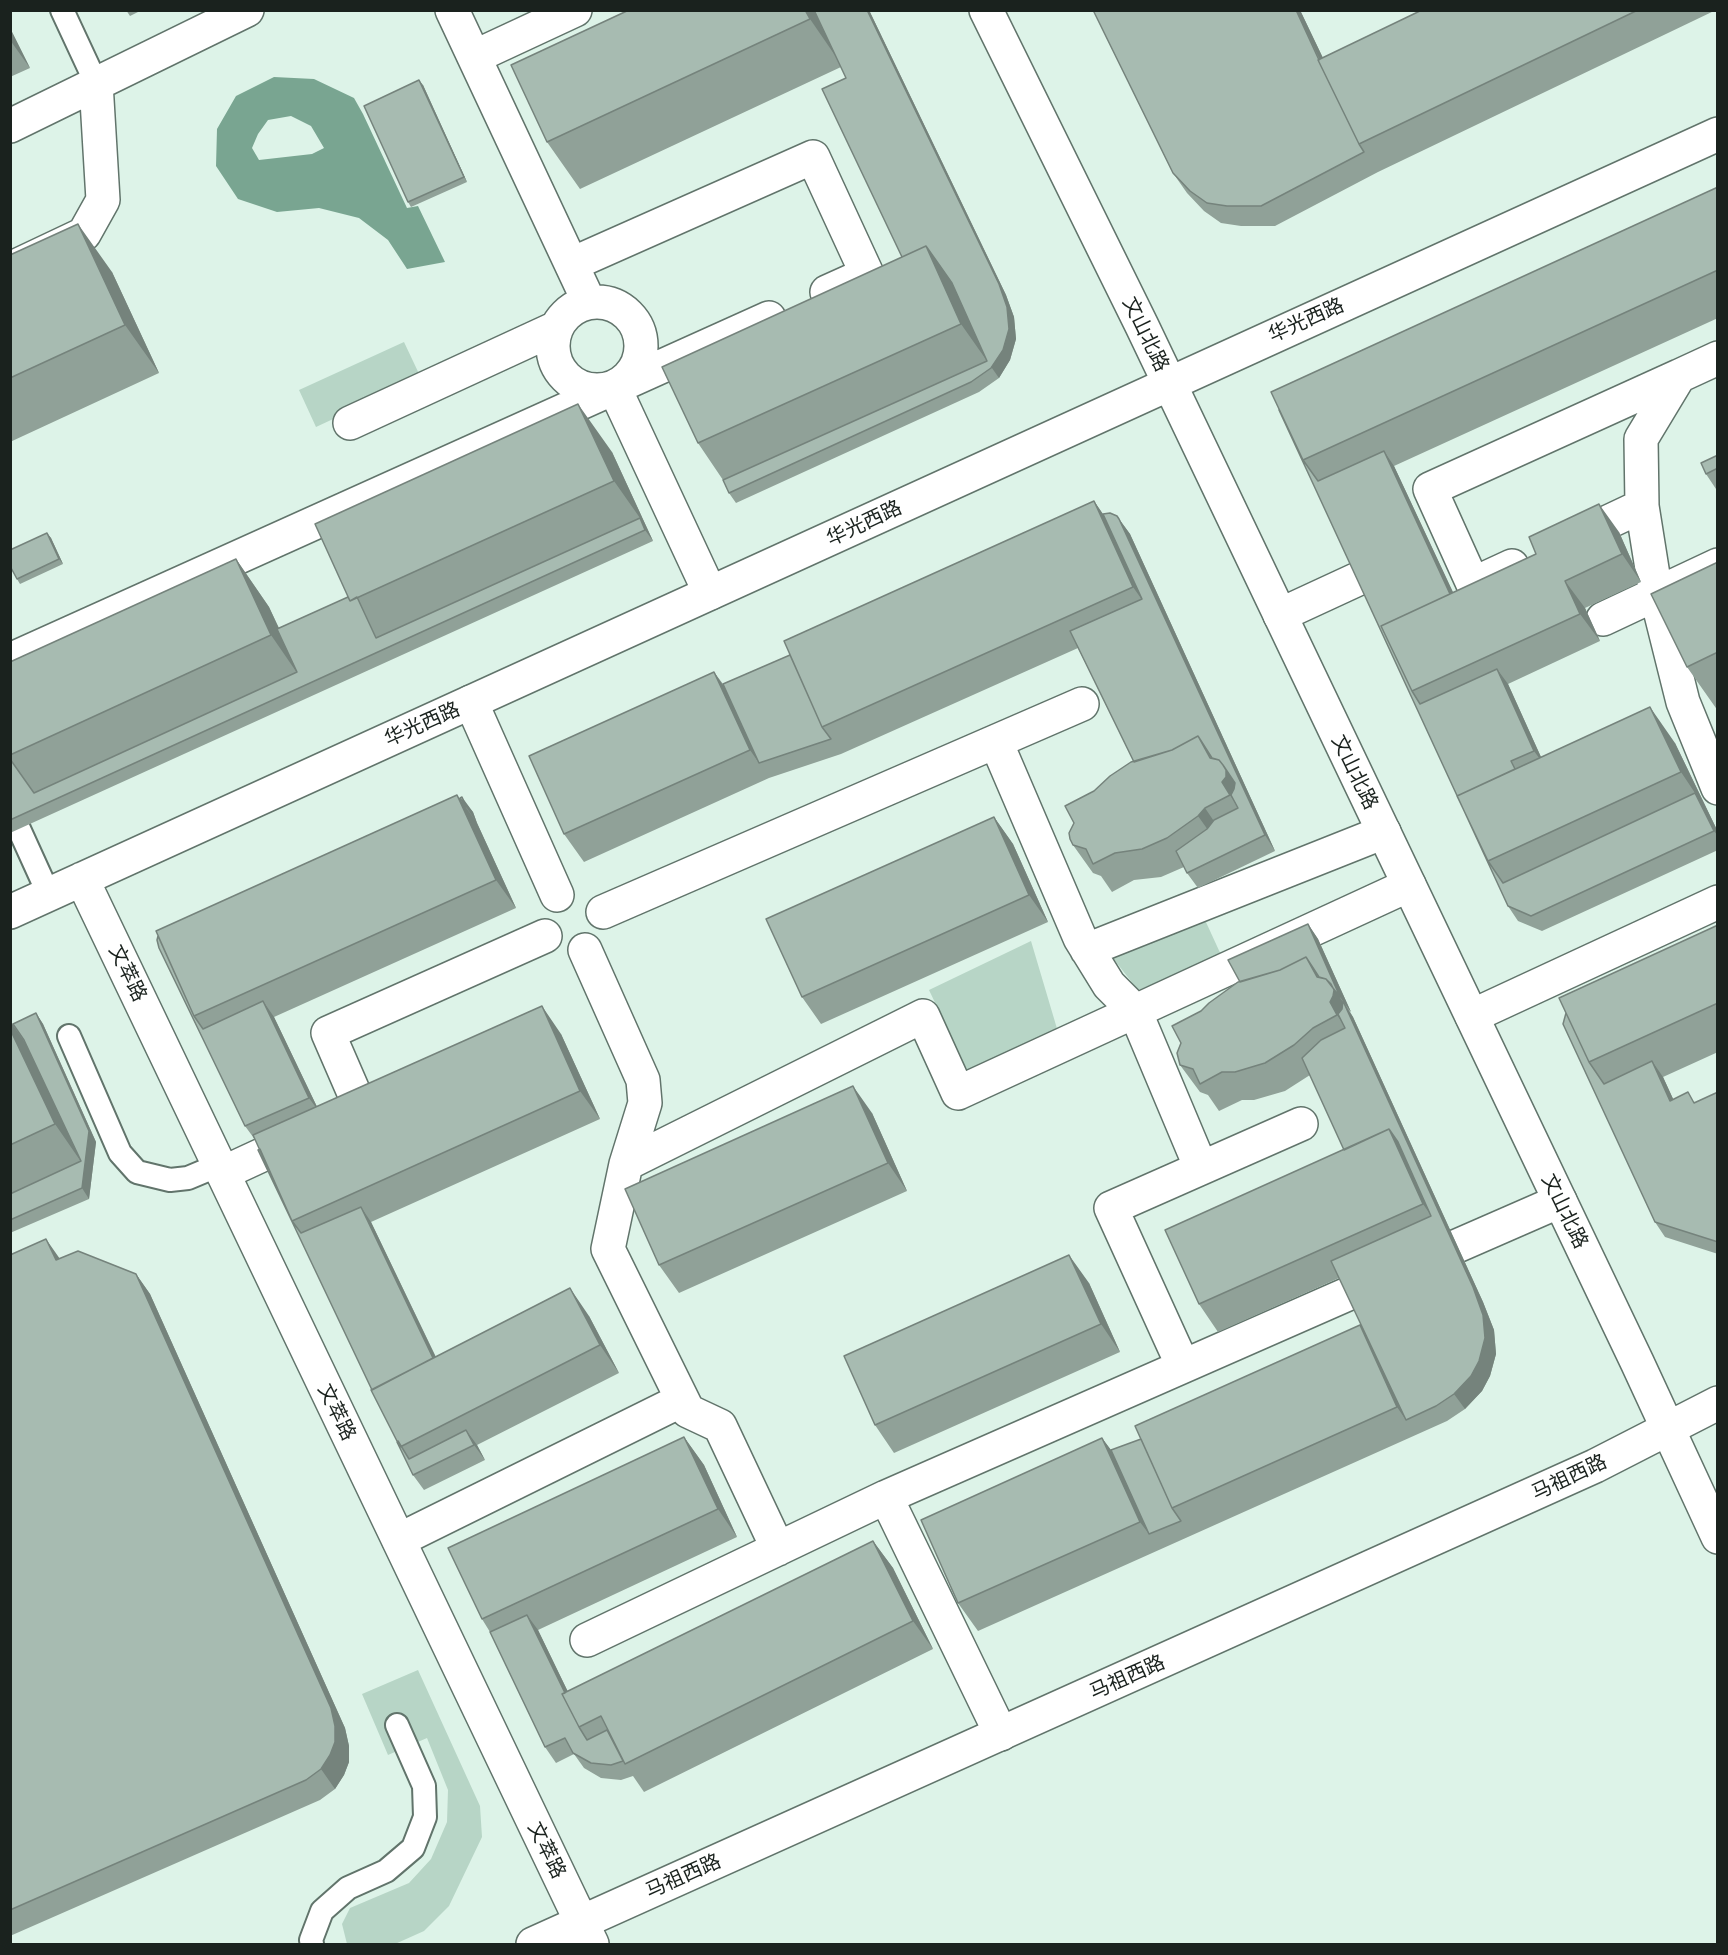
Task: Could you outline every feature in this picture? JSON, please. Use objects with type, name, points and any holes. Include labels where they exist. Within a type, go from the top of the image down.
[{"type":"street","points":[[10,126],[247,10]]},
{"type":"street","points":[[452,10],[589,302]]},
{"type":"street","points":[[474,57],[575,10]]},
{"type":"street","name":"文山北路","points":[[986,10],[1169,383],[1718,1537]]},
{"type":"street","points":[[10,268],[84,234],[103,200],[96,83]]},
{"type":"street","name":"华光西路","points":[[10,912],[1718,134]]},
{"type":"street","points":[[10,660],[867,274],[813,157],[572,264]]},
{"type":"street","points":[[604,301],[618,306],[637,326],[642,340],[641,354],[636,368],[614,387],[599,390],[584,389],[571,382],[561,371],[554,358],[552,343],[556,328],[575,306],[604,301]]},
{"type":"street","points":[[350,423],[556,328]]},
{"type":"street","points":[[1642,506],[1473,584],[1441,541],[1430,489],[1718,358]]},
{"type":"street","points":[[1679,376],[1641,439],[1642,506],[1656,594],[1683,702],[1718,788]]},
{"type":"street","points":[[614,387],[710,593]]},
{"type":"street","points":[[1603,619],[1718,565]]},
{"type":"street","points":[[1280,615],[1360,578]]},
{"type":"street","points":[[471,702],[557,895]]},
{"type":"street","points":[[603,912],[1082,704]]},
{"type":"street","points":[[996,742],[1087,950],[1110,985],[1135,1011],[1201,1168]]},
{"type":"street","points":[[1087,950],[1384,832]]},
{"type":"street","name":"文萃路","points":[[82,879],[587,1933]]},
{"type":"street","points":[[627,1164],[923,1016],[958,1094],[1409,885]]},
{"type":"street","points":[[570,890],[584,892],[596,900],[603,912],[605,927],[598,942],[585,950],[570,952],[555,947],[545,936],[542,924],[543,913],[548,903],[557,895],[570,890]]},
{"type":"street","points":[[1472,1016],[1718,902]]},
{"type":"street","points":[[221,1169],[361,1109],[328,1033],[545,936]]},
{"type":"street","points":[[585,950],[643,1080],[645,1103],[627,1164],[608,1249],[688,1411],[720,1426],[778,1549]]},
{"type":"street","points":[[1183,1366],[1111,1208],[1300,1124]]},
{"type":"street","points":[[1457,1246],[1560,1202]]},
{"type":"street","points":[[587,1640],[886,1497],[1350,1293]]},
{"type":"street","points":[[399,1540],[682,1400]]},
{"type":"street","name":"马祖西路","points":[[533,1944],[587,1933],[1001,1734],[1584,1471],[1718,1404]]},
{"type":"street","points":[[886,1497],[1001,1734]]},
{"type":"lane","points":[[62,10],[96,83]]},
{"type":"lane","points":[[19,829],[49,895]]},
{"type":"lane","points":[[69,1036],[120,1153],[137,1172],[170,1180],[188,1178],[221,1169]]},
{"type":"lane","points":[[312,1944],[311,1940],[322,1911],[348,1888],[386,1871],[413,1848],[425,1817],[424,1786],[397,1725]]},
{"type":"shaded area","points":[[274,77],[314,79],[354,98],[407,208],[418,206],[445,262],[407,269],[388,240],[359,218],[319,208],[277,212],[238,199],[216,166],[217,129],[236,96]],"holes":[[[291,116],[311,126],[324,148],[312,154],[259,160],[252,148],[268,120]]]},
{"type":"shaded area","points":[[404,342],[421,378],[316,427],[299,390]]},
{"type":"shaded area","points":[[1205,920],[1222,957],[1138,990],[1112,957]]},
{"type":"shaded area","points":[[1031,941],[1058,1032],[968,1072],[929,990]]},
{"type":"shaded area","points":[[418,1670],[480,1806],[482,1837],[449,1906],[424,1931],[395,1944],[347,1944],[342,1924],[350,1908],[409,1883],[431,1859],[447,1822],[448,1790],[427,1738],[388,1755],[362,1694]]},
{"type":"building","points":[[629,10],[805,10],[810,19],[547,142],[511,65]]},
{"type":"building","points":[[814,10],[867,10],[999,284],[1007,307],[1009,329],[1003,350],[991,368],[971,382],[729,493],[723,480],[987,361],[952,283],[926,246],[902,257],[822,89],[846,78]]},
{"type":"building","points":[[1093,10],[1296,10],[1364,152],[1261,206],[1227,206],[1207,203],[1190,191],[1173,173]]},
{"type":"building","points":[[1422,10],[1638,10],[1359,144],[1318,60]]},
{"type":"building","points":[[419,80],[464,177],[408,202],[364,106]]},
{"type":"building","points":[[1718,187],[1718,270],[1303,460],[1271,392]]},
{"type":"building","points":[[78,224],[125,325],[10,378],[10,255]]},
{"type":"building","points":[[926,246],[961,324],[698,443],[662,367]]},
{"type":"building","points":[[578,404],[614,481],[350,601],[315,524]]},
{"type":"building","points":[[1279,409],[1303,460],[1318,481],[1384,451],[1450,594],[1381,626],[1420,704],[1497,669],[1534,751],[1511,761],[1515,769],[1457,796]]},
{"type":"building","points":[[1718,455],[1718,468],[1706,474],[1701,463]]},
{"type":"building","points":[[1094,501],[1133,587],[822,727],[784,641]]},
{"type":"building","points":[[1599,504],[1622,554],[1565,581],[1580,614],[1412,691],[1381,626],[1536,554],[1529,537]]},
{"type":"building","points":[[1110,513],[1119,519],[1265,835],[1187,873],[1176,851],[1207,829],[1214,820],[1238,808],[1231,795],[1235,783],[1219,760],[1212,758],[1198,736],[1172,750],[1134,762],[1070,631],[1142,599],[1103,514]]},
{"type":"building","points":[[640,518],[645,530],[10,820],[10,759],[34,793],[297,672],[277,629],[348,597],[350,601],[357,597],[376,638]]},
{"type":"building","points":[[47,533],[59,559],[17,579],[10,566],[10,550]]},
{"type":"building","points":[[236,559],[271,635],[10,755],[10,662]]},
{"type":"building","points":[[1718,562],[1718,652],[1687,667],[1651,594]]},
{"type":"building","points":[[790,655],[822,727],[831,739],[759,763],[723,684]]},
{"type":"building","points":[[714,672],[750,750],[564,834],[529,756]]},
{"type":"building","points":[[1650,707],[1681,772],[1488,861],[1457,796]]},
{"type":"building","points":[[1198,736],[1210,758],[1219,760],[1226,770],[1226,777],[1222,782],[1230,795],[1205,808],[1198,816],[1167,838],[1142,849],[1115,853],[1093,864],[1086,849],[1073,845],[1069,833],[1074,823],[1065,806],[1094,791],[1110,776],[1131,762],[1172,750]]},
{"type":"building","points":[[1695,793],[1714,831],[1531,916],[1508,906],[1464,810],[1488,861],[1503,883]]},
{"type":"building","points":[[457,795],[496,880],[194,1016],[156,931]]},
{"type":"building","points":[[994,817],[1029,895],[802,997],[766,919]]},
{"type":"building","points":[[1308,924],[1340,997],[1326,979],[1319,977],[1306,957],[1280,970],[1240,982],[1228,960]]},
{"type":"building","points":[[1718,925],[1718,1003],[1589,1062],[1559,998]]},
{"type":"building","points":[[158,936],[194,1016],[203,1029],[263,1001],[309,1098],[245,1126],[159,948]]},
{"type":"building","points":[[1306,957],[1317,977],[1326,979],[1331,984],[1334,990],[1330,1002],[1337,1015],[1313,1028],[1294,1045],[1265,1063],[1235,1072],[1222,1072],[1200,1084],[1193,1069],[1180,1065],[1177,1053],[1181,1043],[1172,1026],[1201,1011],[1238,982],[1280,970]]},
{"type":"building","points":[[1343,1001],[1473,1287],[1483,1315],[1485,1338],[1479,1361],[1471,1376],[1454,1394],[1436,1406],[1406,1420],[1331,1261],[1431,1216],[1398,1142],[1389,1129],[1344,1150],[1302,1058],[1321,1040],[1345,1028],[1338,1014],[1342,1009]]},
{"type":"building","points":[[542,1006],[580,1091],[292,1221],[253,1135]]},
{"type":"building","points":[[36,1013],[89,1131],[82,1188],[10,1220],[10,1194],[81,1161],[24,1040],[13,1024]]},
{"type":"building","points":[[1566,1013],[1589,1062],[1604,1084],[1652,1061],[1670,1101],[1688,1092],[1694,1103],[1718,1092],[1718,1242],[1655,1222],[1563,1024]]},
{"type":"building","points":[[10,1029],[55,1124],[10,1145]]},
{"type":"building","points":[[853,1086],[888,1163],[659,1265],[625,1189]]},
{"type":"building","points":[[1389,1129],[1423,1204],[1199,1304],[1165,1230]]},
{"type":"building","points":[[260,1149],[292,1221],[301,1233],[361,1207],[433,1358],[372,1390],[258,1150]]},
{"type":"building","points":[[46,1239],[56,1260],[78,1251],[136,1274],[331,1708],[335,1726],[335,1742],[321,1769],[306,1780],[10,1910],[10,1255]]},
{"type":"building","points":[[1069,1255],[1101,1324],[875,1425],[844,1356]]},
{"type":"building","points":[[570,1288],[600,1345],[400,1447],[371,1390]]},
{"type":"building","points":[[1360,1325],[1397,1407],[1172,1508],[1135,1426]]},
{"type":"building","points":[[466,1430],[474,1445],[413,1475],[397,1442],[409,1459]]},
{"type":"building","points":[[684,1437],[718,1509],[482,1619],[448,1548]]},
{"type":"building","points":[[1102,1438],[1140,1522],[958,1603],[921,1520]]},
{"type":"building","points":[[1141,1439],[1172,1508],[1181,1521],[1149,1534],[1111,1450]]},
{"type":"building","points":[[873,1541],[913,1621],[625,1764],[601,1716],[579,1727],[562,1694]]},
{"type":"building","points":[[527,1615],[565,1693],[562,1694],[587,1740],[607,1730],[623,1761],[611,1765],[591,1763],[573,1753],[565,1738],[545,1747],[490,1632]]}]
